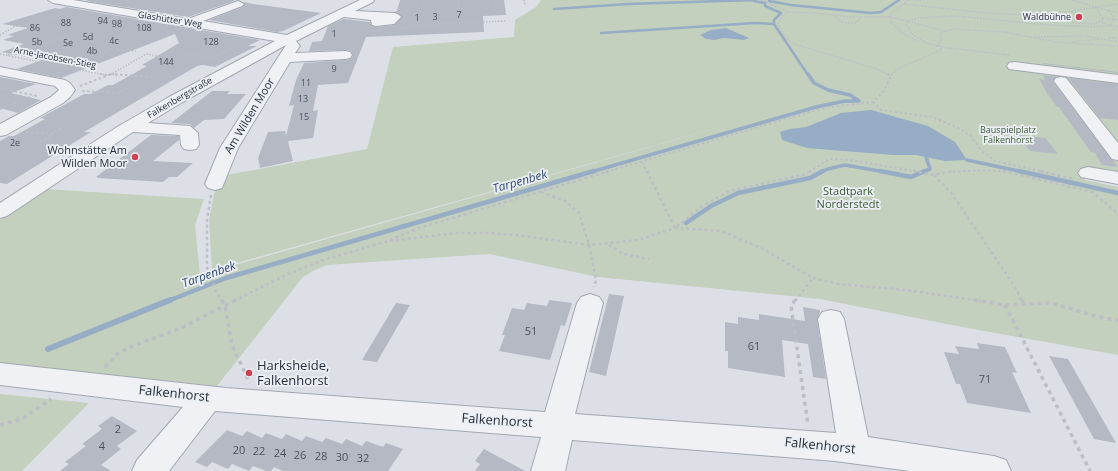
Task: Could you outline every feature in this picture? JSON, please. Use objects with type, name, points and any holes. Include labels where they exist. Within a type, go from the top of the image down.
[{"type":"street","name":"Falkenbergstraße","points":[[0,212],[131,127],[222,74],[288,39],[369,0]]},
{"type":"street","name":"Glashütter Weg","points":[[51,9],[75,4],[288,39]]},
{"type":"street","points":[[189,23],[238,4]]},
{"type":"street","points":[[173,20],[210,7]]},
{"type":"street","points":[[342,13],[377,18]]},
{"type":"street","name":"Am Wilden Moor","points":[[215,184],[229,148],[267,86],[287,58],[293,46],[288,39]]},
{"type":"street","points":[[287,58],[345,55]]},
{"type":"street","points":[[1,131],[64,93],[65,86],[60,83],[2,66]]},
{"type":"street","points":[[1014,66],[1118,79]]},
{"type":"street","points":[[1118,93],[1063,84],[1118,155]]},
{"type":"street","points":[[131,127],[184,130],[189,133],[190,145]]},
{"type":"street","points":[[1081,176],[1118,178]]},
{"type":"street","points":[[548,471],[590,304]]},
{"type":"street","points":[[831,319],[855,449]]},
{"type":"street","name":"Falkenhorst","points":[[0,374],[260,403],[855,449],[890,462],[994,471]]},
{"type":"street","points":[[149,471],[208,398]]},
{"type":"path","points":[[422,9],[424,0]]},
{"type":"path","points":[[458,0],[458,7]]},
{"type":"path","points":[[488,0],[489,6]]},
{"type":"path","points":[[524,0],[525,5]]},
{"type":"path","points":[[622,0],[629,0]]},
{"type":"path","points":[[761,0],[788,12],[814,13],[835,16],[891,17],[945,31]]},
{"type":"path","points":[[908,0],[890,14],[891,22],[908,37],[945,47]]},
{"type":"path","points":[[914,0],[921,0]]},
{"type":"path","points":[[1072,0],[1118,13]]},
{"type":"path","points":[[904,4],[1000,14],[1050,14],[1118,4]]},
{"type":"path","points":[[1097,7],[1102,18]]},
{"type":"path","points":[[0,35],[51,9]]},
{"type":"path","points":[[1108,10],[1114,19]]},
{"type":"path","points":[[788,12],[782,16],[778,23],[785,37],[794,44],[877,69],[890,75]]},
{"type":"path","points":[[1050,14],[1074,23],[1085,24],[1099,22],[1118,27]]},
{"type":"path","points":[[835,16],[842,22],[847,23],[856,23],[861,17]]},
{"type":"path","points":[[907,21],[918,18],[957,16],[1072,27],[1111,25]]},
{"type":"path","points":[[1102,18],[1118,20]]},
{"type":"path","points":[[1099,22],[1103,20],[1102,18]]},
{"type":"path","points":[[1111,25],[1114,19]]},
{"type":"path","points":[[437,24],[437,26],[399,28],[400,25],[506,21]]},
{"type":"path","points":[[907,21],[906,24],[908,30],[918,39],[926,43]]},
{"type":"path","points":[[938,46],[940,34],[954,29],[978,30],[1034,37],[1056,42],[1118,46]]},
{"type":"path","points":[[1034,37],[1067,36],[1118,38]]},
{"type":"path","points":[[2,66],[60,38]]},
{"type":"path","points":[[1068,43],[1103,38],[1118,42]]},
{"type":"path","points":[[52,41],[68,39],[82,41]]},
{"type":"path","points":[[62,67],[114,47]]},
{"type":"path","points":[[0,426],[22,419],[56,395],[103,369],[117,354],[130,347],[179,329],[305,267],[385,242],[419,228],[812,110],[873,102],[883,91],[890,75],[897,69],[941,50],[942,47]]},
{"type":"path","points":[[64,93],[108,75],[146,54],[174,59],[184,54],[209,58],[233,48]]},
{"type":"path","points":[[107,50],[125,49],[136,51]]},
{"type":"path","name":"Arne-Jacobsen-Stieg","points":[[0,54],[2,66],[62,67],[108,75],[154,77]]},
{"type":"path","points":[[0,109],[34,96],[64,93],[119,93],[130,86]]},
{"type":"path","points":[[0,88],[34,96]]},
{"type":"path","points":[[873,102],[881,110],[932,117],[956,126],[971,136],[981,150],[995,161],[1081,176]]},
{"type":"path","points":[[1,131],[50,134],[61,128]]},
{"type":"path","points":[[39,142],[53,134],[50,134]]},
{"type":"path","points":[[385,242],[457,233],[516,235],[589,245],[638,240],[675,228],[704,205],[730,191],[806,174],[829,159],[850,160],[934,175],[955,171],[1002,171],[1093,192],[1118,214]]},
{"type":"path","points":[[642,162],[675,228]]},
{"type":"path","points":[[934,175],[952,194],[1015,287],[1024,305]]},
{"type":"path","points":[[215,184],[211,195],[207,220],[207,268],[216,291],[225,306],[232,345],[260,403]]},
{"type":"path","points":[[540,192],[565,201],[579,213],[589,245],[596,280],[590,304]]},
{"type":"path","points":[[675,228],[721,231],[763,249],[813,278],[839,284],[906,290],[1005,306],[1052,303],[1098,317],[1118,320]]},
{"type":"path","points":[[609,244],[623,254],[649,259]]},
{"type":"path","points":[[811,445],[791,306],[813,278]]},
{"type":"path","points":[[1005,306],[1090,471]]},
{"type":"green space","name":"Stadtpark Norderstedt","points":[[541,0],[1118,0],[1118,176],[1082,169],[1085,180],[1118,187],[1118,355],[962,327],[820,299],[598,277],[489,254],[327,265],[315,270],[303,277],[217,386],[0,363],[0,220],[45,189],[204,199],[195,225],[200,275],[780,110],[212,270],[209,220],[214,195],[221,176],[367,149],[393,47],[514,37],[515,20],[536,7]]},
{"type":"green space","points":[[0,394],[89,403],[22,471],[0,471]]},
{"type":"water","points":[[726,28],[749,38],[744,40],[724,38],[714,40],[706,39],[700,35],[711,30]]},
{"type":"water","points":[[871,110],[928,126],[955,142],[967,160],[945,161],[916,155],[893,155],[807,148],[782,140],[780,132],[806,127],[841,113]]},
{"type":"building","points":[[400,0],[504,0],[506,15],[483,16],[484,32],[366,37],[348,83],[318,85],[313,111],[318,110],[313,138],[288,141],[293,161],[260,168],[258,158],[268,132],[285,131],[286,136],[294,105],[289,106],[296,80],[304,63],[345,60],[350,59],[353,56],[351,51],[345,50],[309,51],[312,42],[322,41],[328,26],[344,19],[370,22],[372,26],[376,27],[394,25],[402,17],[395,11],[397,11]]},
{"type":"building","points":[[86,1],[234,1],[188,17]]},
{"type":"building","points":[[244,2],[321,13],[283,31],[277,32],[209,20],[243,7],[245,4]]},
{"type":"building","points":[[66,7],[260,40],[248,46],[257,46],[215,67],[203,65],[197,66],[84,132],[91,132],[7,184],[0,183],[0,141],[9,136],[14,136],[45,119],[40,118],[84,94],[91,94],[108,85],[113,85],[147,66],[142,65],[179,43],[175,34],[61,78],[17,69],[42,60],[2,52],[24,44],[3,40],[14,36],[7,35],[28,28],[2,24],[55,8],[60,9]]},
{"type":"building","points":[[1043,63],[1118,72],[1118,73],[1044,64]]},
{"type":"building","points":[[1043,75],[1056,77],[1053,82],[1118,167],[1102,165],[1095,153],[1091,152],[1059,107],[1057,107],[1047,93],[1039,79],[1045,80]]},
{"type":"building","points":[[0,77],[36,84],[11,93],[41,100],[18,113],[0,108]]},
{"type":"building","points":[[1068,78],[1118,84],[1118,120],[1100,118]]},
{"type":"building","points":[[212,91],[230,91],[227,94],[246,94],[224,119],[204,120],[194,128],[190,124],[171,123]]},
{"type":"building","name":"Wohnstätte Am Wilden Moor","points":[[151,135],[179,136],[179,140],[153,161],[193,163],[177,177],[169,177],[163,182],[96,177]]},
{"type":"building","points":[[1019,135],[1045,138],[1058,154],[1030,151]]},
{"type":"building","points":[[609,294],[624,296],[606,376],[589,372]]},
{"type":"building","points":[[549,300],[572,303],[565,326],[561,325],[550,360],[499,351],[505,335],[502,335],[512,308],[524,310],[527,303],[547,306]]},
{"type":"building","points":[[396,303],[410,305],[377,362],[362,360]]},
{"type":"building","points":[[803,307],[820,310],[817,319],[826,379],[813,377],[808,344],[782,340],[785,377],[728,368],[728,351],[725,351],[725,322],[738,324],[738,317],[759,320],[759,314],[805,321]]},
{"type":"building","points":[[977,343],[1005,347],[1017,373],[1012,372],[1031,413],[967,403],[960,384],[956,384],[944,352],[959,354],[955,346],[979,349]]},
{"type":"building","points":[[1049,356],[1068,359],[1116,443],[1094,439]]},
{"type":"building","points":[[112,416],[137,431],[117,446],[121,449],[101,465],[111,471],[60,471],[69,464],[65,462],[86,446],[82,444],[102,429],[98,426]]},
{"type":"building","points":[[227,430],[242,436],[247,431],[262,438],[266,433],[282,439],[286,434],[302,441],[306,436],[322,442],[326,438],[342,444],[346,439],[362,446],[366,441],[383,447],[386,443],[403,449],[388,471],[283,471],[274,467],[271,471],[266,471],[253,466],[249,471],[232,464],[228,469],[212,462],[207,467],[195,462]]},
{"type":"building","points":[[484,449],[525,471],[475,471],[480,464],[475,461]]},
{"type":"waterway","points":[[554,9],[628,4],[754,0]]},
{"type":"waterway","name":"Tarpenbek","points":[[769,1],[791,5],[871,13],[881,12],[899,0]]},
{"type":"waterway","points":[[754,1],[765,3]]},
{"type":"waterway","name":"Tarpenbek","points":[[765,3],[765,6],[781,13],[774,20],[774,24]]},
{"type":"waterway","points":[[601,33],[755,23],[774,24]]},
{"type":"waterway","name":"Tarpenbek","points":[[774,24],[808,75]]},
{"type":"waterway","name":"Tarpenbek","points":[[591,172],[816,107],[845,101],[859,101],[850,95],[828,90],[814,83],[808,74]]},
{"type":"waterway","points":[[922,172],[930,169],[926,157]]},
{"type":"waterway","points":[[967,160],[1023,172]]},
{"type":"waterway","points":[[822,172],[845,165],[885,172]]},
{"type":"waterway","name":"Tarpenbek","points":[[168,301],[226,278],[594,171]]},
{"type":"waterway","points":[[880,171],[911,177],[925,171]]},
{"type":"waterway","points":[[1019,171],[1118,193]]},
{"type":"waterway","points":[[686,223],[711,206],[738,193],[810,178],[822,172]]},
{"type":"waterway","name":"Tarpenbek","points":[[48,349],[170,300]]},
{"type":"place","name":"Waldbühne","points":[[1079,17]]},
{"type":"place","name":"Wohnstätte Am Wilden Moor","points":[[135,157]]},
{"type":"place","name":"Harksheide, Falkenhorst","points":[[249,373]]},
{"type":"park label","name":"Bauspielplatz Falkenhorst","points":[[1008,136]]}]
